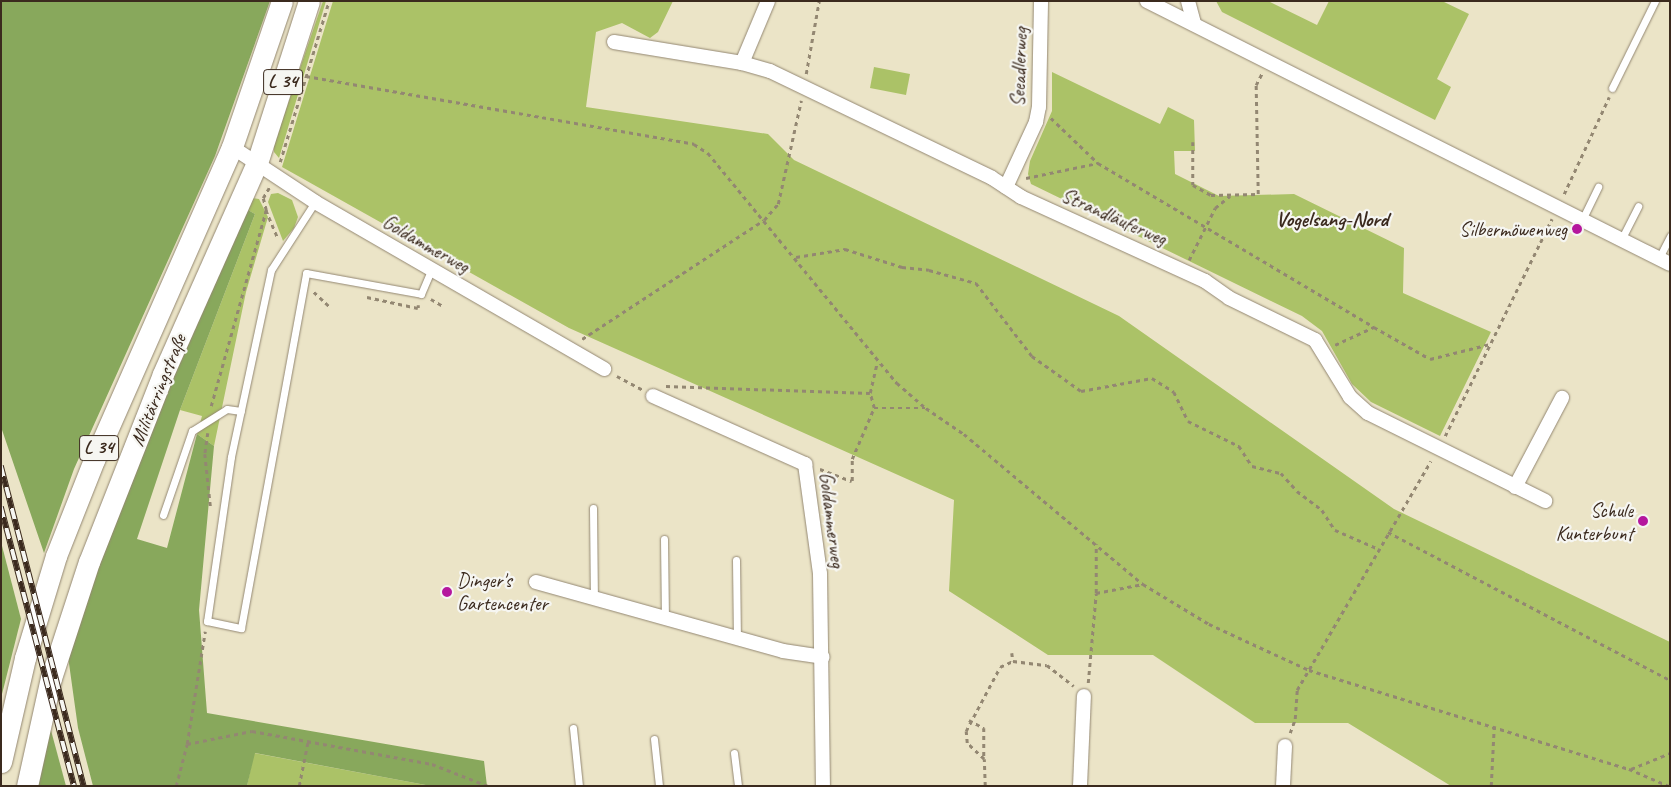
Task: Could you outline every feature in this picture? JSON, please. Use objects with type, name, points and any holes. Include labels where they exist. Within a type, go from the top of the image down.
[{"type":"main road","name":"Militärringstraße","points":[[1,762],[24,658],[56,556],[102,442],[232,147],[282,1]]},
{"type":"main road","name":"Militärringstraße","points":[[27,786],[51,678],[89,562],[163,374],[257,163],[309,1]]},
{"type":"street","points":[[742,63],[768,1]]},
{"type":"street","name":"Seeadlerweg","points":[[1007,184],[1036,122],[1039,107],[1041,1]]},
{"type":"street","points":[[1188,1],[1194,24]]},
{"type":"street","points":[[1156,3],[1267,62],[1664,261]]},
{"type":"street","name":"Strandläuferweg","points":[[614,42],[742,63],[770,71],[1007,184],[1075,222],[1114,237],[1184,271],[1229,298],[1315,340],[1350,397],[1368,413],[1545,501]]},
{"type":"street","name":"Goldammerweg","points":[[232,147],[315,202],[604,369]]},
{"type":"street","name":"Goldammerweg","points":[[653,396],[805,464],[820,574],[823,657],[823,786]]},
{"type":"street","points":[[1515,487],[1562,398]]},
{"type":"street","points":[[536,582],[783,651],[823,657]]},
{"type":"street","points":[[1080,786],[1084,696]]},
{"type":"street","points":[[1283,786],[1285,746]]},
{"type":"lane","points":[[1612,88],[1655,1]]},
{"type":"lane","points":[[1582,220],[1598,187]]},
{"type":"lane","points":[[315,202],[271,270],[241,410],[207,621],[241,628],[306,273],[421,294],[431,270]]},
{"type":"lane","points":[[1621,240],[1638,206]]},
{"type":"lane","points":[[1664,261],[1670,236]]},
{"type":"lane","points":[[163,515],[192,431],[227,408],[241,410]]},
{"type":"lane","points":[[593,508],[594,598]]},
{"type":"lane","points":[[664,538],[665,618]]},
{"type":"lane","points":[[736,560],[737,638]]},
{"type":"lane","points":[[573,728],[579,786]]},
{"type":"lane","points":[[654,739],[660,786]]},
{"type":"lane","points":[[734,753],[738,786]]},
{"type":"path","points":[[283,154],[329,1]]},
{"type":"path","points":[[569,349],[764,220],[778,204],[803,88],[819,1]]},
{"type":"path","points":[[1193,142],[1193,186],[1211,195],[1258,194],[1256,85],[1267,62]]},
{"type":"path","points":[[306,76],[694,144],[708,153],[795,258],[877,362],[926,408],[964,434],[1143,584],[1208,624],[1309,670],[1630,769],[1669,786]]},
{"type":"path","points":[[1285,746],[1295,719],[1297,690],[1439,448],[1558,208],[1608,103],[1612,88]]},
{"type":"path","points":[[1039,107],[1098,163],[1430,360],[1490,344]]},
{"type":"path","points":[[1007,184],[1098,163]]},
{"type":"path","points":[[1184,271],[1215,208],[1231,195]]},
{"type":"path","points":[[266,210],[283,252]]},
{"type":"path","points":[[795,258],[845,249],[902,267],[929,270],[976,284],[1032,356],[1081,391],[1152,378],[1174,392],[1188,421],[1239,446],[1252,466],[1281,473],[1297,491],[1322,510],[1335,530],[1378,549]]},
{"type":"path","points":[[314,284],[312,290],[329,306]]},
{"type":"path","points":[[361,295],[418,308],[421,294],[443,306]]},
{"type":"path","points":[[1322,351],[1374,327]]},
{"type":"path","points":[[805,464],[852,481],[852,458],[874,408],[870,393],[877,362]]},
{"type":"path","points":[[604,369],[653,396],[668,384],[870,393]]},
{"type":"path","points":[[874,408],[926,408]]},
{"type":"path","points":[[1388,532],[1670,680]]},
{"type":"path","points":[[984,758],[968,743],[966,731],[969,720],[1000,667],[1013,661],[1047,664],[1063,674],[1084,696],[1092,670],[1096,593],[1096,543]]},
{"type":"path","points":[[1096,593],[1143,584]]},
{"type":"path","points":[[1012,654],[1013,661]]},
{"type":"path","points":[[969,720],[984,728],[985,786]]},
{"type":"path","points":[[1492,786],[1494,726]]},
{"type":"path","points":[[176,786],[187,744],[252,731],[432,764],[475,784],[488,786]]},
{"type":"path","points":[[300,786],[308,740]]},
{"type":"path","points":[[1630,769],[1670,753]]},
{"type":"green space","points":[[1,1],[270,1],[215,156],[74,469],[44,553],[1,427]]},
{"type":"green space","points":[[323,1],[326,1],[279,158],[274,152],[274,144]]},
{"type":"green space","points":[[333,1],[673,1],[658,32],[650,38],[622,23],[596,32],[586,107],[768,134],[794,160],[1119,316],[1394,509],[1670,642],[1670,786],[1451,786],[1348,723],[1255,723],[1153,655],[1048,655],[949,591],[954,500],[569,328],[282,167]]},
{"type":"green space","points":[[1216,1],[1268,1],[1317,25],[1329,1],[1442,1],[1469,14],[1437,79],[1451,87],[1435,120],[1222,12]]},
{"type":"green space","points":[[874,67],[910,74],[906,95],[870,88]]},
{"type":"green space","points":[[1052,72],[1160,124],[1168,107],[1194,120],[1195,151],[1174,151],[1175,174],[1219,196],[1294,194],[1404,248],[1403,293],[1491,332],[1440,436],[1371,402],[1352,384],[1322,331],[1302,316],[1031,184],[1028,174],[1030,161],[1052,111]]},
{"type":"green space","points":[[278,193],[292,200],[298,217],[294,228],[283,241],[268,202],[271,194]]},
{"type":"green space","points":[[252,198],[259,199],[268,217],[246,292],[214,446],[197,434],[202,416],[180,410],[255,214],[248,210]]},
{"type":"green space","points":[[248,210],[255,214],[180,410],[137,539],[167,548],[197,434],[214,446],[199,610],[207,713],[484,761],[487,786],[431,786],[255,753],[247,786],[93,786],[78,728],[66,642],[169,385]]},
{"type":"green space","points":[[1,542],[21,619],[1,698]]},
{"type":"green space","points":[[49,723],[66,786],[36,786]]},
{"type":"green space","points":[[254,753],[431,786],[247,786]]},
{"type":"railway","points":[[1,466],[84,786]]},
{"type":"railway","points":[[1,507],[74,786]]},
{"type":"place","name":"Silbermöwenweg","points":[[1577,229]]},
{"type":"place","name":"Schule Kunterbunt","points":[[1643,521]]},
{"type":"place","name":"Dinger's Gartencenter","points":[[447,592]]},
{"type":"district","name":"Vogelsang-Nord","points":[[1332,219]]}]
